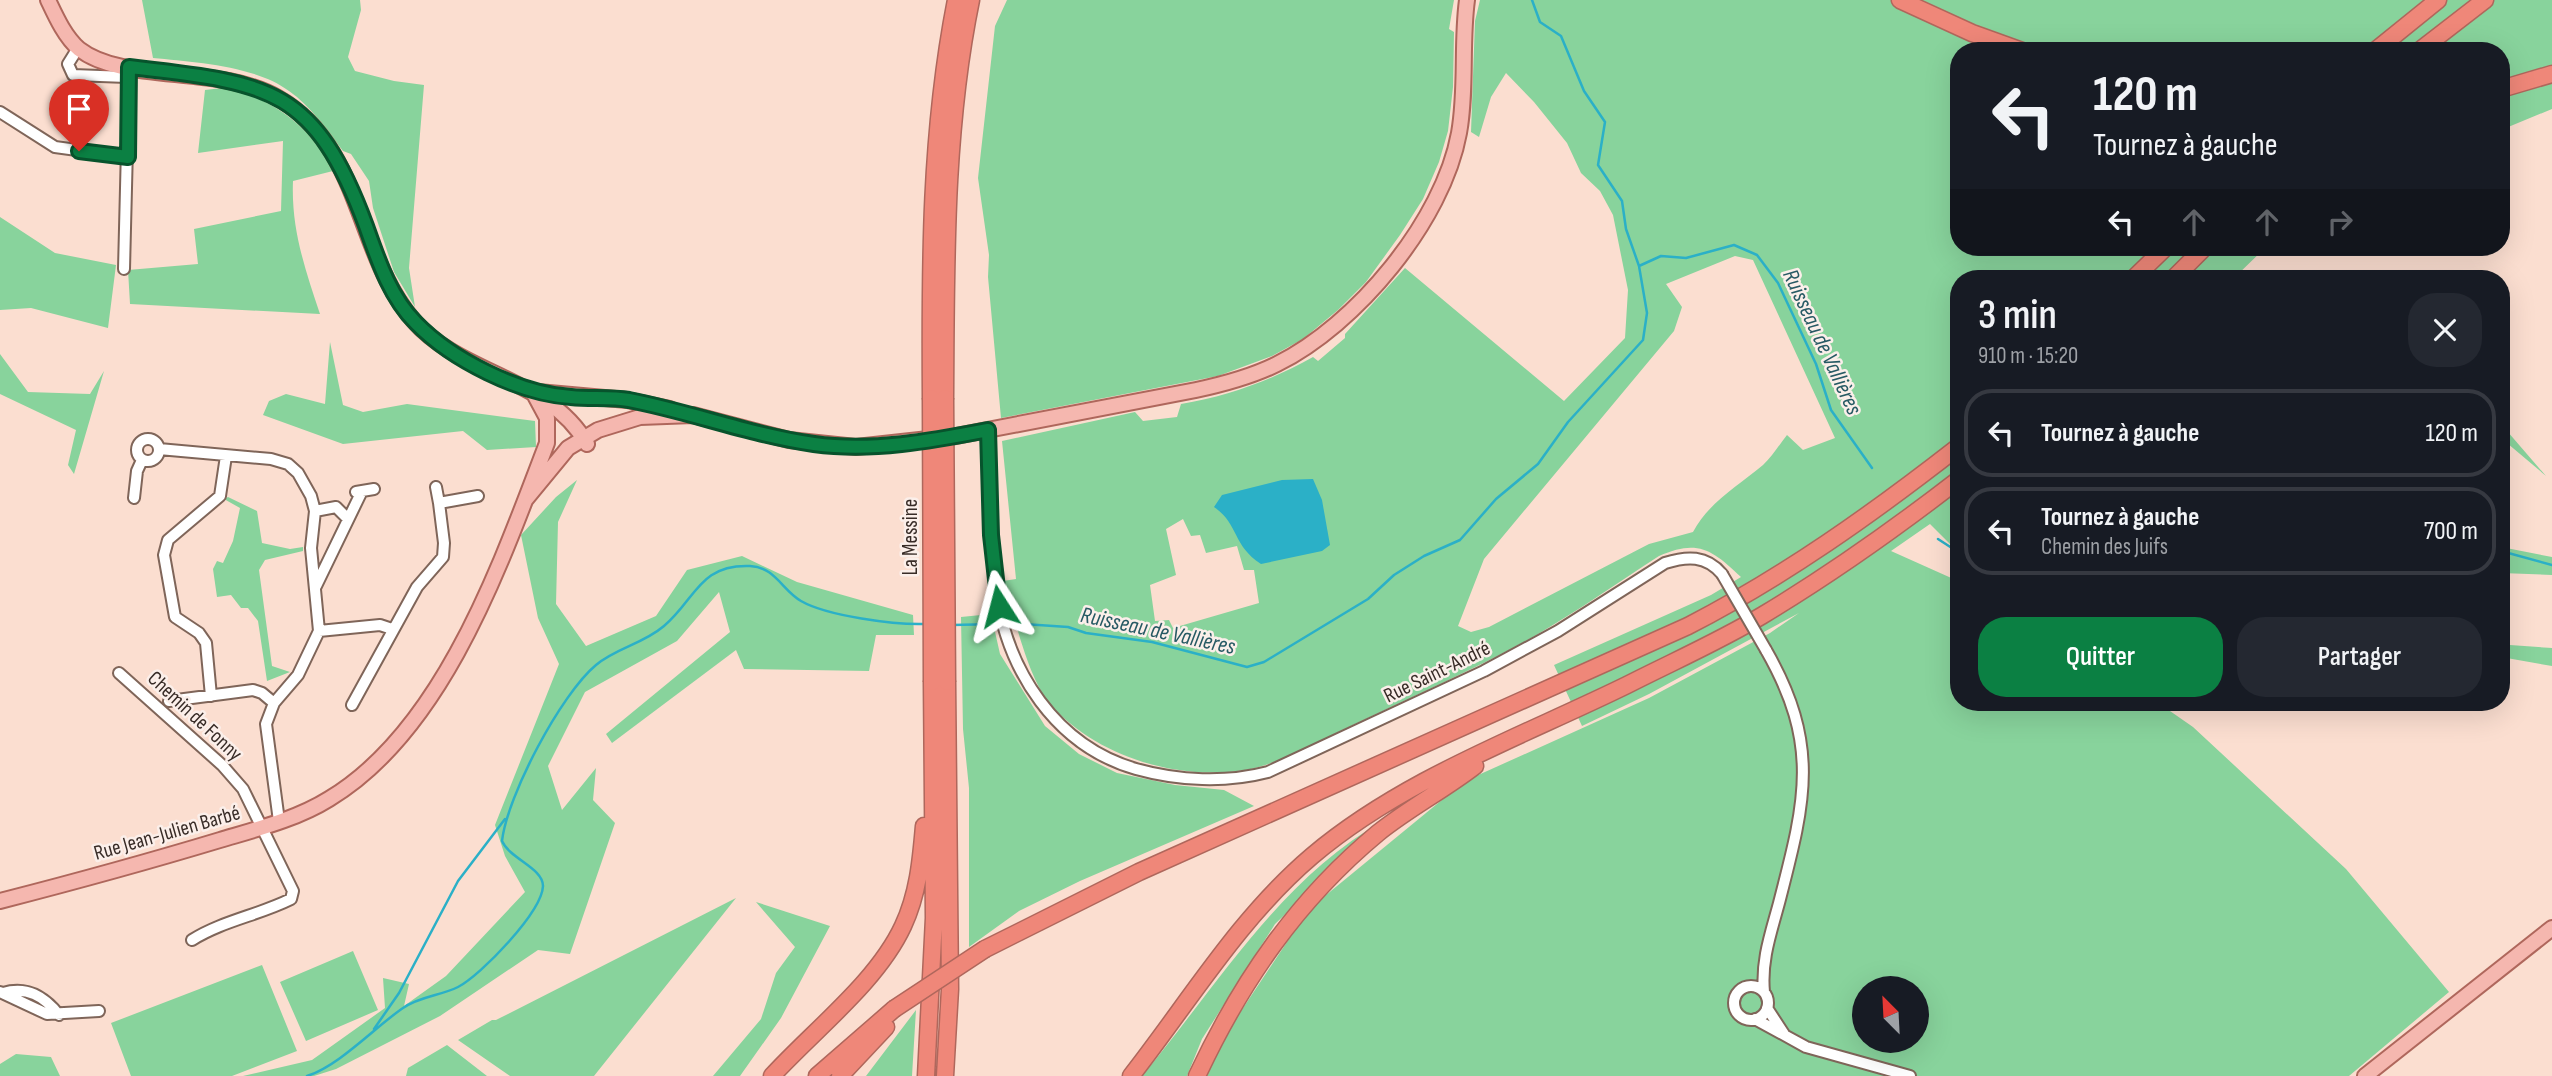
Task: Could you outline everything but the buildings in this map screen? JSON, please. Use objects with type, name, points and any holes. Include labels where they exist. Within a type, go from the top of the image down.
[{"type":"highway","name":"La Messine","points":[[945,1076],[950,989],[940,682],[938,398],[930,225],[940,98],[956,0]]},
{"type":"highway","name":"La Messine","points":[[938,398],[949,168],[959,67],[971,0]]},
{"type":"highway","points":[[1900,0],[1997,42]]},
{"type":"highway","points":[[2386,42],[2438,0]]},
{"type":"highway","points":[[2431,42],[2486,0]]},
{"type":"highway","points":[[2510,86],[2552,74]]},
{"type":"highway","points":[[2142,270],[2157,256]]},
{"type":"highway","points":[[2182,270],[2196,256]]},
{"type":"highway","points":[[817,1076],[895,1014],[985,953],[1067,907],[1688,626],[1747,596],[1874,513],[1950,453]]},
{"type":"highway","points":[[1131,1076],[1241,931],[1313,856],[1381,808],[1496,747],[1760,616],[1898,526],[1950,486]]},
{"type":"highway","name":"La Messine","points":[[926,1076],[933,995],[933,747],[940,682]]},
{"type":"highway","points":[[772,1076],[874,969],[903,927],[919,878],[933,747]]},
{"type":"highway","points":[[1197,1076],[1249,977],[1300,908],[1379,833],[1471,769],[1496,747]]},
{"type":"highway","points":[[840,1076],[895,1014]]},
{"type":"main road","points":[[48,0],[66,33],[78,48],[101,61],[132,71],[202,75],[247,85],[276,97],[300,113],[334,152],[350,184],[388,283],[415,322],[438,344],[533,392],[565,414],[586,442]]},
{"type":"main road","points":[[533,392],[627,400],[808,443],[856,446],[920,442],[1234,382],[1298,352],[1336,325],[1370,291],[1412,237],[1446,175],[1455,150],[1463,107],[1467,0]]},
{"type":"main road","points":[[524,504],[547,443],[547,418],[533,392]]},
{"type":"main road","points":[[524,504],[556,459],[612,424],[640,417],[693,415]]},
{"type":"main road","points":[[586,442],[629,429],[656,425],[751,430]]},
{"type":"main road","name":"Rue Jean-Julien Barbé","points":[[0,901],[261,827],[321,804],[341,792],[367,772],[400,737],[443,679],[469,633],[524,504]]},
{"type":"main road","points":[[2365,1076],[2552,928]]},
{"type":"street","points":[[78,48],[68,64],[74,75],[132,71],[124,269]]},
{"type":"street","points":[[0,113],[55,147],[128,157]]},
{"type":"street","name":"Rue Saint-André","points":[[988,430],[991,535],[999,606],[1027,682],[1039,703],[1068,733],[1085,745],[1121,764],[1158,774],[1244,778],[1297,760],[1484,671],[1558,631],[1665,563],[1679,559],[1701,559],[1716,566],[1766,650],[1793,703],[1804,748],[1805,774],[1797,831],[1762,964],[1764,992]]},
{"type":"street","points":[[142,460],[137,451],[142,441],[151,439],[159,449],[271,459],[288,464],[305,482],[315,511],[311,548],[319,631],[298,676],[274,703],[265,724],[279,821]]},
{"type":"street","points":[[142,460],[152,461],[159,449]]},
{"type":"street","points":[[211,696],[206,643],[199,633],[175,617],[164,555],[173,533],[220,496],[226,456]]},
{"type":"street","points":[[134,498],[137,471],[142,460]]},
{"type":"street","points":[[352,705],[417,587],[443,557],[444,543],[436,487]]},
{"type":"street","points":[[315,588],[358,491],[374,489]]},
{"type":"street","points":[[439,503],[478,496]]},
{"type":"street","points":[[315,511],[336,507],[347,518]]},
{"type":"street","points":[[319,631],[380,625],[392,629]]},
{"type":"street","name":"Chemin de Fonny","points":[[119,673],[222,765],[243,789],[293,891],[291,899],[206,931],[192,940]]},
{"type":"street","points":[[169,701],[253,690],[262,693],[274,703]]},
{"type":"street","name":"Rue Saint-André","points":[[1745,987],[1762,964]]},
{"type":"street","points":[[1785,1037],[1767,1008],[1764,992],[1755,986],[1745,987],[1735,996],[1735,1008],[1743,1018],[1755,1019],[1785,1037],[1805,1047],[1910,1076]]},
{"type":"street","points":[[2,993],[39,1011],[59,1015],[99,1011]]},
{"type":"street","points":[[1755,1019],[1767,1008]]},
{"type":"green space","points":[[142,0],[360,0],[361,10],[348,57],[355,71],[424,85],[409,268],[415,307],[394,272],[373,208],[369,181],[351,154],[343,151],[304,104],[275,83],[260,76],[224,67],[153,58]]},
{"type":"green space","points":[[1007,0],[1454,0],[1449,29],[1454,32],[1453,87],[1448,131],[1439,162],[1423,199],[1366,282],[1303,339],[1272,356],[1218,376],[1001,418],[988,277],[989,255],[978,178],[995,26]]},
{"type":"green space","points":[[1480,0],[2552,0],[2552,109],[2510,126],[2510,42],[1950,42],[1950,256],[2257,256],[2242,270],[1950,270],[1950,544],[1930,524],[1891,551],[1950,577],[1950,711],[2170,711],[2193,727],[2346,869],[2449,992],[2349,1076],[1207,1076],[1225,1035],[1309,909],[1465,781],[1649,698],[1770,633],[1799,613],[1649,694],[1582,726],[1554,665],[1711,595],[1741,577],[1721,560],[1703,550],[1684,548],[1672,551],[1659,556],[1553,625],[1494,658],[1288,756],[1245,770],[1192,772],[1139,761],[1091,738],[1069,723],[1051,705],[1028,663],[1003,581],[1016,579],[1002,441],[1135,412],[1143,421],[1177,417],[1181,404],[1250,386],[1313,357],[1318,361],[1345,338],[1345,334],[1405,268],[1564,401],[1625,338],[1628,290],[1613,215],[1600,191],[1581,173],[1567,143],[1506,73],[1491,97],[1479,137],[1471,132],[1475,21]],"holes":[[[1735,256],[1753,260],[1835,438],[1803,450],[1787,435],[1763,465],[1707,512],[1693,532],[1649,544],[1489,627],[1471,632],[1458,626],[1484,559],[1674,331],[1682,307],[1666,284]],[[1183,519],[1191,536],[1200,535],[1206,553],[1237,546],[1244,570],[1254,570],[1259,603],[1173,628],[1169,620],[1155,621],[1150,585],[1176,575],[1166,529]]]},
{"type":"green space","points":[[222,88],[257,98],[288,116],[313,140],[333,171],[293,181],[297,232],[304,265],[320,314],[130,304],[128,270],[198,264],[194,229],[281,211],[283,141],[198,153],[205,90]]},
{"type":"green space","points":[[0,217],[55,253],[116,265],[108,328],[31,308],[0,310]]},
{"type":"green space","points":[[330,342],[343,405],[363,412],[407,404],[535,421],[536,447],[487,450],[463,431],[343,444],[263,415],[269,401],[286,394],[325,404]]},
{"type":"green space","points":[[0,354],[28,392],[90,394],[104,371],[74,474],[68,465],[76,430],[0,394]]},
{"type":"green space","points":[[2510,434],[2546,476],[2510,446]]},
{"type":"green space","points":[[577,480],[558,522],[556,604],[586,646],[656,616],[687,570],[742,556],[797,582],[913,615],[914,635],[876,635],[869,671],[744,669],[736,650],[612,743],[606,734],[730,632],[719,592],[677,641],[585,692],[548,766],[562,810],[596,768],[593,800],[615,823],[570,954],[538,950],[440,1016],[336,1069],[314,1076],[243,1076],[312,1060],[385,1008],[383,978],[409,984],[404,1006],[446,976],[525,892],[505,856],[495,825],[559,664],[538,618],[521,535],[556,497]]},
{"type":"green space","points":[[228,497],[257,511],[262,543],[290,549],[303,547],[303,551],[265,560],[259,570],[272,666],[290,672],[267,681],[258,621],[248,608],[241,608],[231,595],[217,597],[213,569],[217,561],[223,563],[233,541],[240,508],[224,499]]},
{"type":"green space","points":[[2510,549],[2552,557],[2552,575],[2510,573]]},
{"type":"green space","points":[[991,614],[1000,654],[1045,726],[1079,754],[1117,773],[1175,785],[1224,790],[1254,806],[1080,881],[1019,911],[969,947],[969,788],[963,729],[961,617]]},
{"type":"green space","points":[[2510,645],[2552,648],[2552,666],[2510,659]]},
{"type":"green space","points":[[1384,820],[1275,924],[1202,1039],[1187,1076],[1142,1076],[1281,903],[1347,844]]},
{"type":"green space","points":[[736,898],[594,1076],[510,1076],[458,1040],[492,1020]]},
{"type":"green space","points":[[756,902],[830,926],[781,1018],[740,1076],[713,1076],[761,1019],[776,973],[795,947]]},
{"type":"green space","points":[[353,951],[378,1010],[306,1041],[280,982]]},
{"type":"green space","points":[[262,965],[297,1051],[232,1076],[131,1076],[111,1023]]},
{"type":"green space","points":[[916,1010],[912,1076],[866,1076]]},
{"type":"green space","points":[[447,1045],[487,1076],[406,1076],[408,1068]]},
{"type":"green space","points":[[16,1054],[51,1057],[60,1076],[0,1076],[0,1064]]},
{"type":"water","points":[[1313,479],[1322,500],[1330,545],[1322,551],[1261,564],[1245,549],[1228,520],[1214,507],[1222,495],[1282,480]]},
{"type":"waterway","points":[[1532,0],[1540,22],[1561,36],[1584,91],[1605,122],[1598,165],[1622,201],[1626,229],[1639,266]]},
{"type":"waterway","name":"Ruisseau de Vallières","points":[[1008,623],[1068,627],[1086,633],[1152,642],[1247,667],[1264,662],[1368,599],[1394,575],[1424,556],[1460,540],[1496,499],[1538,464],[1568,422],[1643,340],[1647,313],[1639,266],[1661,256],[1686,258],[1734,245],[1757,255],[1778,283],[1816,364],[1831,410],[1872,468]]},
{"type":"waterway","name":"Ruisseau de Vallières","points":[[1938,539],[1950,547]]},
{"type":"waterway","name":"Ruisseau de Vallières","points":[[2510,553],[2552,565]]},
{"type":"waterway","name":"Ruisseau de Vallières","points":[[307,1076],[332,1064],[410,1004],[458,987],[495,957],[522,926],[540,897],[542,880],[502,841],[514,799],[538,747],[567,698],[596,665],[664,626],[709,577],[733,567],[759,567],[801,601],[827,611],[897,623],[925,624]]},
{"type":"waterway","name":"Ruisseau de Vallières","points":[[952,625],[998,624]]},
{"type":"waterway","points":[[374,1029],[399,993],[458,881],[505,819]]},
{"type":"route","points":[[79,151],[128,157],[129,67],[202,75],[247,85],[285,102],[300,113],[325,140],[350,184],[378,260],[404,309],[438,344],[475,365],[533,392],[627,400],[789,440],[817,444],[884,445],[920,442],[988,430],[991,535],[999,606]]}]
